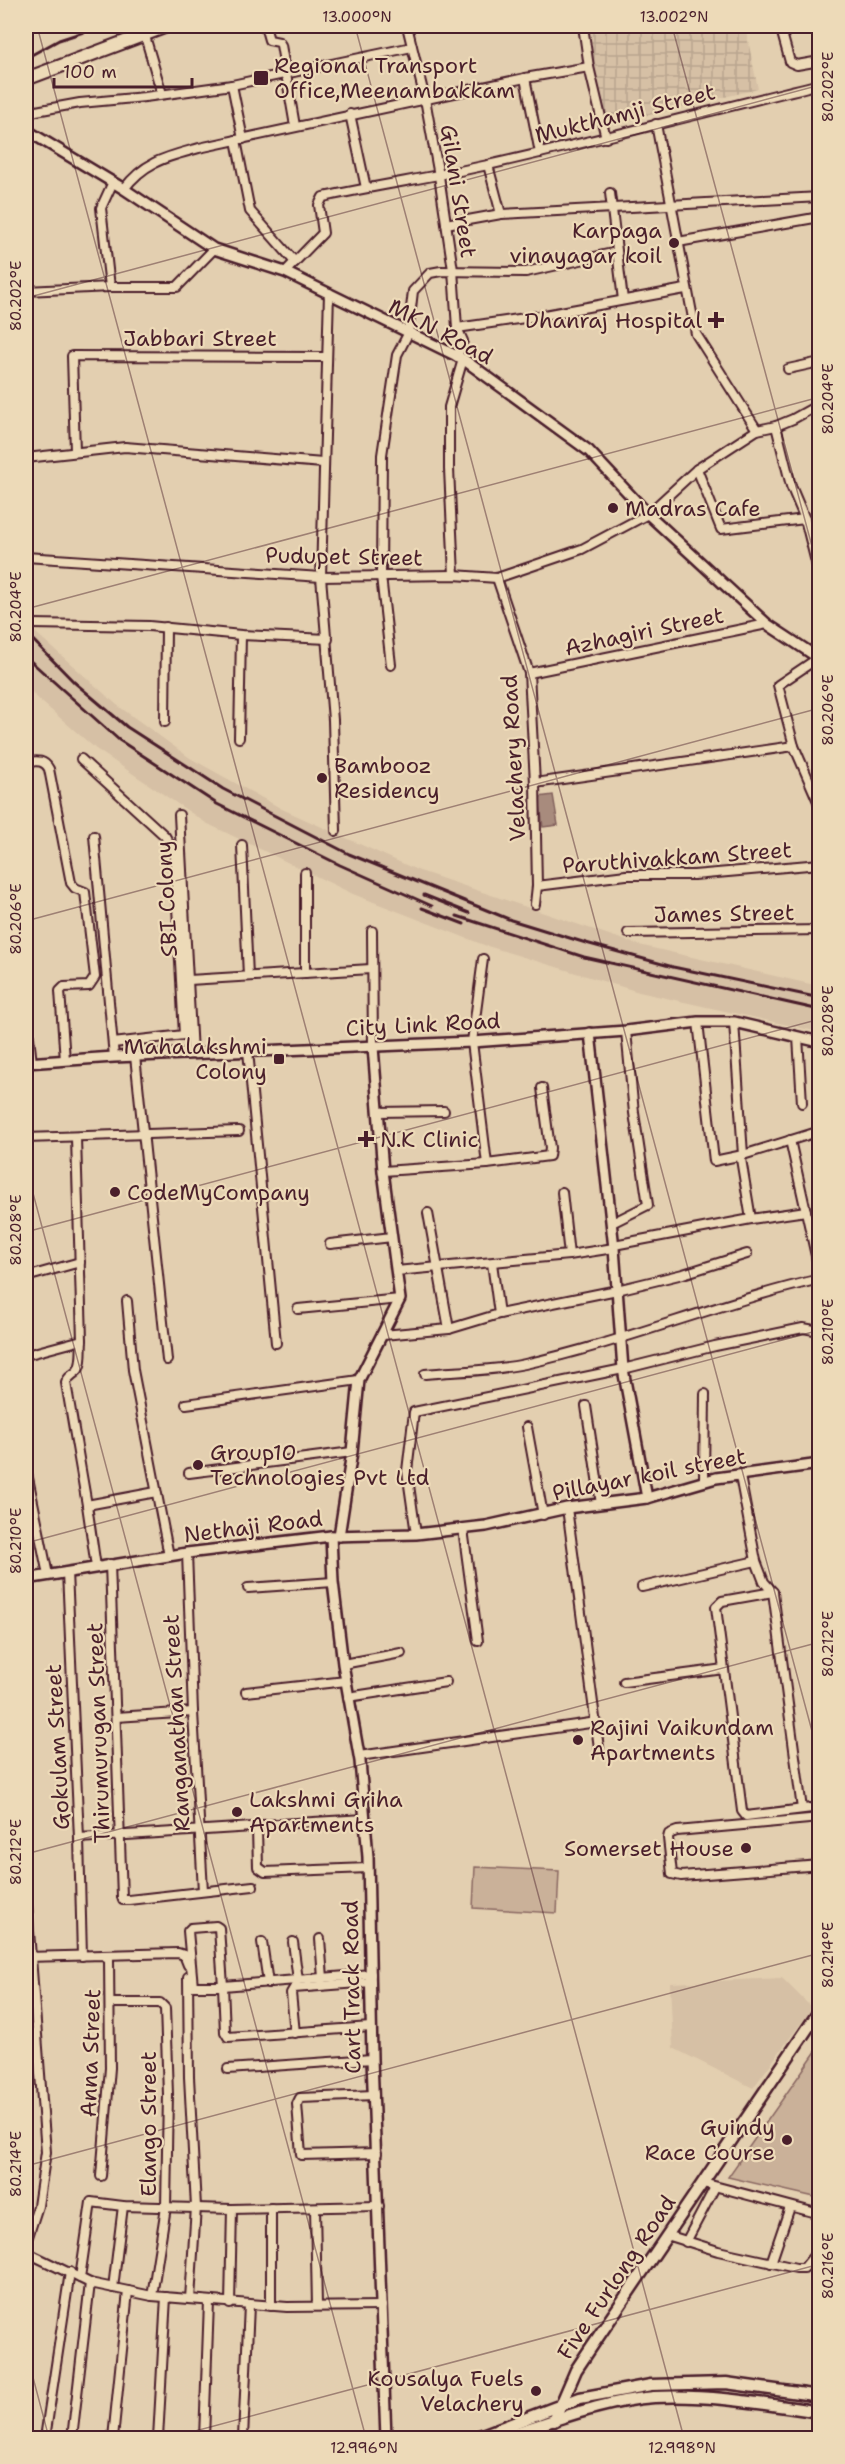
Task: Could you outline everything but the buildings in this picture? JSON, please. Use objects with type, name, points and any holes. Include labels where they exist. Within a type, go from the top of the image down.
[{"type":"main road","points":[[26,79],[143,30],[166,26]]},
{"type":"main road","name":"Five Furlong Road","points":[[554,2421],[581,2362],[819,2010]]},
{"type":"main road","points":[[474,2439],[580,2398],[651,2385],[726,2384],[819,2396]]},
{"type":"main road","points":[[498,2439],[605,2406],[653,2397],[726,2397],[819,2412]]},
{"type":"street","points":[[265,26],[269,40],[281,43],[295,126]]},
{"type":"street","name":"Gilani Street","points":[[407,26],[425,99],[439,176],[453,270],[457,328],[463,341],[449,407],[449,469],[454,575]]},
{"type":"street","points":[[583,26],[589,67],[606,138]]},
{"type":"street","points":[[780,26],[790,62],[797,66],[819,61]]},
{"type":"street","points":[[143,30],[162,94]]},
{"type":"street","points":[[26,115],[65,105],[232,85],[412,47]]},
{"type":"street","points":[[124,189],[143,168],[155,162],[295,126],[525,78],[589,67]]},
{"type":"street","points":[[525,78],[540,153]]},
{"type":"street","name":"Mukthamji Street","points":[[295,262],[324,232],[319,205],[323,197],[488,165],[606,138],[819,84]]},
{"type":"street","points":[[232,85],[250,211],[295,262],[285,272]]},
{"type":"street","points":[[350,114],[366,188]]},
{"type":"street","points":[[656,124],[685,289],[696,334],[757,430],[776,426],[819,404]]},
{"type":"street","name":"MKN Road","points":[[26,130],[113,182],[214,249],[285,272],[460,358],[589,452],[648,514],[767,624],[819,658]]},
{"type":"street","points":[[488,165],[501,214]]},
{"type":"street","points":[[110,287],[101,208],[113,182]]},
{"type":"street","points":[[610,193],[623,300]]},
{"type":"street","points":[[446,224],[501,214],[819,197]]},
{"type":"street","points":[[678,242],[819,216]]},
{"type":"street","points":[[26,291],[177,287],[214,249]]},
{"type":"street","points":[[391,665],[381,576],[382,455],[397,355],[408,334],[413,291],[430,273],[453,270],[526,272],[617,252]]},
{"type":"street","points":[[457,328],[685,289]]},
{"type":"street","points":[[329,293],[321,577],[328,639],[336,831]]},
{"type":"street","name":"Jabbari Street","points":[[75,451],[72,356],[326,357]]},
{"type":"street","points":[[788,369],[819,362]]},
{"type":"street","points":[[776,426],[791,486],[817,555],[819,578]]},
{"type":"street","name":"Pudupet Street","points":[[26,557],[321,577],[454,575],[497,578],[582,549],[648,514],[697,469],[757,430]]},
{"type":"street","points":[[26,458],[125,447],[323,463]]},
{"type":"street","points":[[697,469],[721,529],[805,519]]},
{"type":"street","name":"Velachery Road","points":[[497,578],[529,673],[535,783],[537,886],[535,904]]},
{"type":"street","points":[[33,624],[166,627],[241,635],[328,639]]},
{"type":"street","name":"Azhagiri Street","points":[[529,673],[767,624]]},
{"type":"street","points":[[165,722],[166,627]]},
{"type":"street","points":[[239,738],[241,635]]},
{"type":"street","points":[[819,658],[778,685],[794,746],[819,806]]},
{"type":"street","points":[[535,783],[794,746]]},
{"type":"street","points":[[81,759],[165,836],[174,852],[184,1035],[113,1043]]},
{"type":"street","points":[[26,762],[40,761],[46,763],[49,769],[71,883],[75,888],[85,892],[95,977],[89,986],[64,987],[60,991],[65,1060]]},
{"type":"street","name":"SBI Colony","points":[[180,815],[192,1053]]},
{"type":"street","points":[[94,836],[114,1057]]},
{"type":"street","points":[[243,845],[248,976]]},
{"type":"street","name":"Paruthivakkam Street","points":[[537,886],[626,875],[694,875],[819,864]]},
{"type":"street","points":[[304,873],[305,973]]},
{"type":"street","name":"James Street","points":[[628,933],[819,930]]},
{"type":"street","points":[[298,1309],[400,1299],[383,1172],[373,1047],[372,931]]},
{"type":"street","points":[[483,959],[472,1042],[487,1164]]},
{"type":"street","name":"SBI Colony","points":[[189,980],[371,969]]},
{"type":"street","points":[[26,1011],[28,1063]]},
{"type":"street","points":[[698,1022],[714,1161],[743,1155],[814,1133],[819,1134]]},
{"type":"street","name":"City Link Road","points":[[28,1063],[192,1053],[472,1042],[626,1031],[698,1022],[734,1022],[819,1042]]},
{"type":"street","points":[[734,1022],[743,1155],[741,1159],[751,1219]]},
{"type":"street","points":[[612,1223],[648,1205],[634,1113],[626,1031]]},
{"type":"street","points":[[590,1033],[612,1223],[623,1370],[647,1498]]},
{"type":"street","points":[[798,1037],[802,1103]]},
{"type":"street","points":[[248,1051],[276,1343]]},
{"type":"street","points":[[135,1056],[167,1360]]},
{"type":"street","points":[[383,1172],[487,1164],[549,1156],[550,1148],[542,1088]]},
{"type":"street","points":[[378,1112],[444,1111]]},
{"type":"street","points":[[26,1138],[239,1131]]},
{"type":"street","points":[[76,1138],[82,1340],[80,1366],[66,1383],[96,1566]]},
{"type":"street","points":[[425,1374],[523,1365],[621,1340],[819,1276],[790,1140]]},
{"type":"street","points":[[562,1192],[569,1255]]},
{"type":"street","points":[[396,1271],[569,1255],[751,1219],[806,1211]]},
{"type":"street","points":[[428,1213],[449,1329]]},
{"type":"street","points":[[330,1244],[392,1237]]},
{"type":"street","points":[[383,1335],[449,1329],[499,1314],[617,1290],[747,1254]]},
{"type":"street","points":[[26,1277],[80,1262]]},
{"type":"street","points":[[492,1263],[499,1314]]},
{"type":"street","name":"Cart Track Road","points":[[386,2439],[365,1819],[359,1756],[343,1664],[333,1582],[335,1536],[352,1452],[358,1380],[400,1299]]},
{"type":"street","points":[[127,1301],[133,1370],[169,1556]]},
{"type":"street","points":[[416,1534],[407,1471],[414,1412],[623,1370],[803,1328],[819,1331]]},
{"type":"street","points":[[26,1355],[82,1340]]},
{"type":"street","points":[[186,1404],[358,1380]]},
{"type":"street","points":[[704,1480],[705,1394]]},
{"type":"street","points":[[586,1406],[601,1504]]},
{"type":"street","points":[[527,1427],[543,1515]]},
{"type":"street","points":[[189,1473],[352,1452]]},
{"type":"street","name":"Pillayar koil street","points":[[486,1526],[567,1509],[647,1498],[704,1480],[819,1464]]},
{"type":"street","points":[[26,1468],[48,1575]]},
{"type":"street","points":[[740,1476],[756,1561],[764,1582],[773,1592],[802,1809]]},
{"type":"street","points":[[87,1505],[156,1492]]},
{"type":"street","points":[[567,1509],[599,1748]]},
{"type":"street","name":"Nethaji Road","points":[[26,1579],[187,1553],[335,1536],[416,1534],[486,1526]]},
{"type":"street","points":[[463,1529],[478,1641]]},
{"type":"street","name":"Ranganathan Street","points":[[187,1553],[203,1891]]},
{"type":"street","points":[[642,1587],[756,1561]]},
{"type":"street","name":"Thirumurugan Street","points":[[110,1564],[123,1900],[203,1891]]},
{"type":"street","name":"Gokulam Street","points":[[67,1572],[82,1956]]},
{"type":"street","points":[[248,1588],[333,1582]]},
{"type":"street","points":[[773,1592],[718,1603],[716,1607],[744,1814],[746,1816],[819,1807]]},
{"type":"street","points":[[343,1664],[401,1653]]},
{"type":"street","points":[[624,1682],[724,1669]]},
{"type":"street","points":[[246,1692],[346,1681]]},
{"type":"street","points":[[348,1697],[446,1682]]},
{"type":"street","points":[[117,1717],[193,1712]]},
{"type":"street","points":[[359,1756],[597,1722]]},
{"type":"street","points":[[819,1818],[677,1831],[669,1834],[668,1838],[672,1874],[681,1876],[819,1865]]},
{"type":"street","points":[[365,1819],[262,1825],[257,1829],[258,1867],[265,1872],[368,1868]]},
{"type":"street","points":[[79,1838],[253,1827]]},
{"type":"street","points":[[203,1891],[253,1886]]},
{"type":"street","points":[[26,1892],[28,1957],[46,2152],[38,2206],[26,2243]]},
{"type":"street","points":[[371,1978],[322,1978],[223,1986],[193,1986],[188,1931],[191,1928],[216,1926],[219,1928],[223,1986],[225,2034],[228,2037],[371,2027]]},
{"type":"street","points":[[320,1939],[322,1978]]},
{"type":"street","points":[[262,1942],[268,1983]]},
{"type":"street","points":[[293,1942],[298,1980]]},
{"type":"street","points":[[103,1955],[178,1953],[184,1955],[188,1965],[189,2077],[196,2206],[190,2299]]},
{"type":"street","name":"Anna Street","points":[[28,1957],[103,1955],[109,1959],[110,2068],[101,2176]]},
{"type":"street","points":[[295,2033],[291,1993],[294,1988],[371,1978]]},
{"type":"street","name":"Elango Street","points":[[111,2003],[160,2002],[165,2008],[168,2094],[166,2207],[152,2296]]},
{"type":"street","points":[[228,2069],[372,2059]]},
{"type":"street","points":[[374,2095],[300,2098],[297,2104],[302,2155],[377,2153]]},
{"type":"street","points":[[703,2183],[819,2214]]},
{"type":"street","points":[[686,2242],[715,2187]]},
{"type":"street","points":[[80,2278],[91,2202],[123,2206],[196,2206],[232,2209],[379,2206]]},
{"type":"street","points":[[113,2288],[123,2206]]},
{"type":"street","points":[[771,2263],[790,2206]]},
{"type":"street","points":[[271,2208],[271,2306]]},
{"type":"street","points":[[315,2208],[317,2306]]},
{"type":"street","points":[[230,2304],[232,2209]]},
{"type":"street","points":[[668,2235],[686,2242],[771,2263],[804,2268],[819,2248]]},
{"type":"street","points":[[26,2252],[90,2283],[152,2296],[271,2306],[382,2306]]},
{"type":"street","points":[[45,2439],[70,2272]]},
{"type":"street","points":[[72,2439],[90,2283]]},
{"type":"street","points":[[113,2439],[128,2291]]},
{"type":"street","points":[[158,2439],[166,2297]]},
{"type":"street","points":[[204,2439],[210,2302]]},
{"type":"street","points":[[243,2439],[249,2305]]},
{"type":"shaded area","points":[[590,26],[745,26],[758,89],[599,127]]},
{"type":"shaded area","points":[[26,624],[117,705],[190,758],[282,809],[417,870],[639,945],[819,986],[819,1032],[639,992],[484,945],[353,894],[206,823],[96,749],[36,697],[26,685]]},
{"type":"shaded area","points":[[553,795],[558,825],[543,827],[539,797]]},
{"type":"shaded area","points":[[475,1867],[559,1871],[557,1913],[473,1908]]},
{"type":"shaded area","points":[[782,1978],[812,2008],[753,2088],[673,2048],[670,1983]]},
{"type":"shaded area","name":"Guindy Race Course","points":[[819,2047],[819,2198],[728,2177]]},
{"type":"waterway","points":[[26,2419],[26,2438]]},
{"type":"railway","points":[[26,58],[59,40],[102,26]]},
{"type":"railway","points":[[26,633],[74,682],[127,727],[223,789],[349,854],[511,920],[586,943],[673,967],[820,998]]},
{"type":"railway","points":[[26,657],[119,740],[217,804],[340,865],[432,906]]},
{"type":"railway","points":[[424,895],[469,913]]},
{"type":"railway","points":[[422,908],[464,924]]},
{"type":"railway","points":[[457,916],[584,957],[820,1010]]},
{"type":"place","name":"Regional Transport Office,Meenambakkam","points":[[261,78]]},
{"type":"place","name":"Karpaga vinayagar koil","points":[[674,243]]},
{"type":"place","name":"Dhanraj Hospital","points":[[716,320]]},
{"type":"place","name":"Madras Cafe","points":[[613,508]]},
{"type":"place","name":"Bambooz Residency","points":[[322,778]]},
{"type":"place","name":"Mahalakshmi Colony","points":[[279,1059]]},
{"type":"place","name":"N.K Clinic","points":[[366,1139]]},
{"type":"place","name":"CodeMyCompany","points":[[115,1192]]},
{"type":"place","name":"Group10 Technologies Pvt Ltd","points":[[198,1465]]},
{"type":"place","name":"Rajini Vaikundam Apartments","points":[[578,1740]]},
{"type":"place","name":"Lakshmi Griha Apartments","points":[[237,1812]]},
{"type":"place","name":"Somerset House","points":[[746,1848]]},
{"type":"place","name":"Guindy Race Course","points":[[787,2140]]},
{"type":"place","name":"Kousalya Fuels Velachery","points":[[536,2391]]}]
